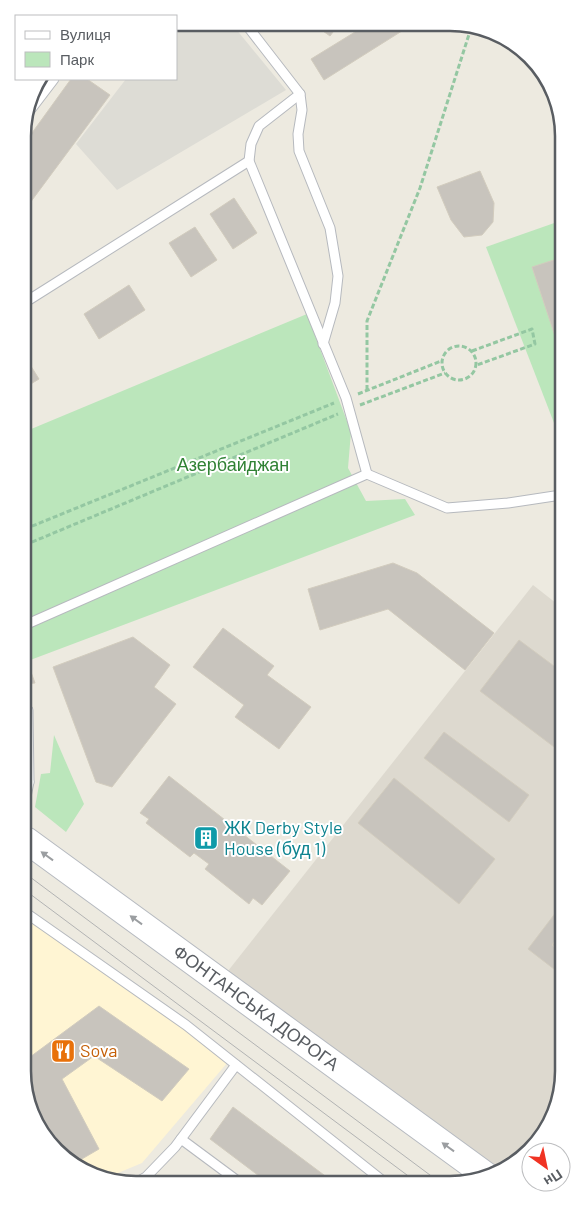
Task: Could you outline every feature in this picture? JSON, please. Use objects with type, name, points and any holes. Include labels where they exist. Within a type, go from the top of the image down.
[{"type":"main road","name":"ФОНТАНСЬКА ДОРОГА","points":[[31,844],[480,1171]]},
{"type":"lane","points":[[251,31],[300,94],[302,110],[298,134],[299,151],[330,228],[338,276],[335,304],[323,344]]},
{"type":"lane","points":[[38,100],[53,80]]},
{"type":"lane","points":[[300,94],[259,126],[251,144],[248,162],[346,398],[367,474]]},
{"type":"lane","points":[[31,299],[248,162]]},
{"type":"lane","points":[[31,622],[367,474],[447,508],[508,503],[555,496]]},
{"type":"lane","points":[[31,916],[186,1025],[377,1176]]},
{"type":"lane","points":[[151,1176],[236,1065]]},
{"type":"lane","points":[[181,1138],[231,1176]]},
{"type":"path","points":[[367,390],[367,321],[420,188],[469,33]]},
{"type":"path","points":[[472,351],[532,329],[535,344],[477,365]]},
{"type":"path","points":[[460,345],[472,351],[477,365],[470,377],[456,380],[449,378],[445,373],[441,361],[443,355],[452,346],[460,345]]},
{"type":"path","points":[[31,527],[441,361]]},
{"type":"path","points":[[31,542],[350,409],[445,373]]},
{"type":"shaded area","points":[[178,31],[238,31],[286,90],[117,190],[76,144],[125,80],[178,80]]},
{"type":"shaded area","points":[[533,585],[555,602],[555,1078],[549,1105],[533,1135],[527,1142],[521,1142],[521,1148],[514,1154],[496,1165],[481,1171],[224,976]]},
{"type":"shaded area","points":[[31,917],[228,1062],[142,1163],[116,1174],[84,1162],[72,1154],[53,1135],[39,1111],[32,1085],[31,1071]]},
{"type":"green space","points":[[555,223],[555,425],[486,247]]},
{"type":"green space","name":"Азербайджан","points":[[307,314],[351,432],[348,468],[366,501],[405,499],[415,515],[31,660],[31,429]]},
{"type":"green space","points":[[54,735],[84,804],[66,832],[35,807],[41,774],[50,773]]},
{"type":"building","points":[[323,31],[334,31],[330,36]]},
{"type":"building","points":[[357,31],[402,31],[324,80],[311,59]]},
{"type":"building","points":[[70,80],[88,80],[110,95],[31,202],[31,134]]},
{"type":"building","points":[[480,171],[494,203],[493,222],[482,235],[464,237],[451,220],[437,187]]},
{"type":"building","points":[[234,198],[257,233],[233,249],[210,214]]},
{"type":"building","points":[[195,227],[217,260],[191,277],[169,243]]},
{"type":"building","points":[[555,260],[555,336],[532,267]]},
{"type":"building","points":[[129,285],[145,310],[99,339],[84,314]]},
{"type":"building","points":[[31,366],[39,379],[31,384]]},
{"type":"building","points":[[393,563],[417,573],[494,633],[465,670],[388,609],[320,630],[308,589]]},
{"type":"building","points":[[223,628],[274,666],[267,675],[311,707],[279,749],[235,717],[244,705],[193,667]]},
{"type":"building","points":[[133,637],[170,665],[154,687],[176,704],[112,787],[96,782],[53,667]]},
{"type":"building","points":[[519,640],[555,667],[555,748],[480,691]]},
{"type":"building","points":[[31,672],[35,683],[31,683]]},
{"type":"building","points":[[444,732],[529,795],[509,822],[424,758]]},
{"type":"building","name":"ЖК Derby Style House (буд 1)","points":[[169,776],[290,871],[262,905],[253,898],[249,904],[205,869],[209,864],[194,853],[190,857],[146,823],[149,819],[140,813]]},
{"type":"building","points":[[394,778],[495,859],[459,904],[358,823]]},
{"type":"building","points":[[555,914],[555,941],[552,945],[555,947],[555,970],[528,949]]},
{"type":"building","points":[[99,1006],[189,1069],[162,1101],[94,1056],[62,1079],[99,1149],[81,1160],[53,1135],[39,1111],[32,1085],[31,1056]]},
{"type":"building","points":[[233,1107],[325,1176],[259,1176],[210,1139]]},
{"type":"tram line","points":[[31,878],[431,1176]]},
{"type":"tram line","points":[[31,895],[408,1176]]},
{"type":"place","name":"ЖК Derby Style House (буд 1)","points":[[206,838]]},
{"type":"place","name":"Sova","points":[[63,1051]]}]
